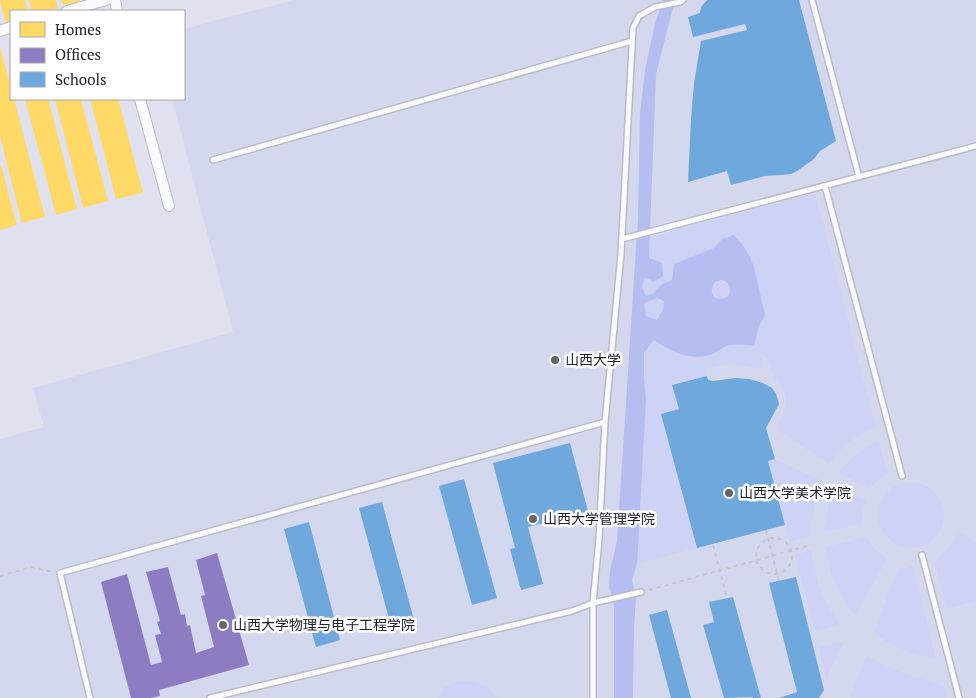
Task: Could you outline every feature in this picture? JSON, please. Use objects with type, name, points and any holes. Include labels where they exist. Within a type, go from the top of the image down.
[{"type":"street","points":[[71,10],[106,0]]},
{"type":"street","points":[[140,100],[168,206]]},
{"type":"lane","points":[[812,0],[859,176]]},
{"type":"lane","points":[[593,698],[593,603],[599,539],[605,422],[622,239],[633,28],[639,16],[655,7],[682,1]]},
{"type":"lane","points":[[213,160],[632,41]]},
{"type":"lane","points":[[622,239],[976,146]]},
{"type":"lane","points":[[825,186],[902,476]]},
{"type":"lane","points":[[90,698],[60,573],[605,422]]},
{"type":"lane","points":[[922,555],[959,698]]},
{"type":"lane","points":[[210,698],[572,611],[593,603],[641,592]]},
{"type":"path","points":[[766,530],[779,581]]},
{"type":"path","points":[[768,538],[780,539],[789,546],[792,553],[791,559],[785,570],[777,573],[768,572],[757,561],[756,551],[760,544],[768,538]]},
{"type":"path","points":[[713,545],[727,598]]},
{"type":"path","points":[[641,592],[810,545]]},
{"type":"path","points":[[0,576],[32,567],[60,573]]},
{"type":"shaded area","name":"山西大学","points":[[293,0],[976,0],[976,698],[0,698],[0,439],[44,427],[33,388],[233,332],[172,100],[185,100],[185,29]]},
{"type":"shaded area","points":[[663,0],[675,0],[656,74],[649,258],[662,263],[663,276],[654,282],[645,277],[642,287],[646,296],[654,293],[661,285],[672,280],[674,264],[714,248],[722,239],[734,235],[742,244],[754,267],[765,315],[758,329],[754,346],[730,345],[723,347],[713,354],[697,357],[675,352],[654,340],[644,353],[646,400],[637,564],[632,580],[636,598],[633,698],[614,698],[614,605],[609,587],[610,571],[617,541],[638,217],[640,114],[645,70],[655,24]],"holes":[[[721,280],[728,284],[730,289],[727,297],[723,299],[716,298],[712,293],[715,282]],[[657,298],[664,301],[663,310],[657,320],[646,316],[644,303]]]},
{"type":"shaded area","points":[[815,193],[876,427],[850,442],[829,464],[778,430],[786,400],[782,388],[770,369],[766,356],[761,354],[762,369],[734,364],[722,365],[706,369],[707,376],[673,385],[679,409],[661,414],[697,548],[637,564],[646,401],[644,352],[654,340],[675,352],[697,357],[713,354],[726,346],[754,346],[758,329],[765,315],[750,257],[742,244],[722,239],[714,248],[674,264],[672,280],[661,285],[654,293],[646,296],[642,287],[649,259],[650,237]]},
{"type":"shaded area","points":[[717,281],[725,281],[730,286],[728,297],[717,299],[712,294],[712,286]]},
{"type":"shaded area","points":[[657,298],[664,300],[663,310],[657,320],[646,316],[644,303]]},
{"type":"shaded area","points":[[878,440],[888,474],[869,489],[838,472],[854,456]]},
{"type":"shaded area","points":[[775,459],[822,481],[815,503],[809,537],[790,542],[768,461]]},
{"type":"shaded area","points":[[904,482],[918,482],[930,487],[939,496],[944,508],[942,528],[935,539],[918,548],[904,548],[892,543],[883,534],[878,522],[878,508],[883,496],[892,487]]},
{"type":"shaded area","points":[[833,487],[867,500],[863,509],[861,524],[823,532]]},
{"type":"shaded area","points":[[958,531],[976,542],[976,601],[947,609],[934,560],[948,547]]},
{"type":"shaded area","points":[[867,537],[872,546],[887,559],[855,616],[842,596],[831,573],[825,547]]},
{"type":"shaded area","points":[[811,550],[818,582],[826,602],[840,625],[815,631],[795,555]]},
{"type":"shaded area","points":[[913,566],[936,659],[915,654],[890,644],[874,632],[899,567]]},
{"type":"shaded area","points":[[845,641],[826,678],[819,647]]},
{"type":"shaded area","points":[[866,656],[903,673],[944,686],[947,698],[850,698]]},
{"type":"shaded area","points":[[457,681],[480,683],[493,692],[497,698],[437,698],[443,688]]},
{"type":"building: Homes","points":[[0,0],[25,0],[28,10],[10,10],[10,24],[6,25]]},
{"type":"building: Homes","points":[[29,0],[56,0],[58,8],[49,10],[32,10]]},
{"type":"building: Homes","points":[[61,0],[80,0],[80,1],[63,5]]},
{"type":"building: Homes","points":[[0,47],[10,84],[10,100],[14,100],[45,217],[22,223],[0,136]]},
{"type":"building: Homes","points":[[25,100],[48,100],[77,209],[56,215]]},
{"type":"building: Homes","points":[[55,100],[81,100],[108,201],[83,208]]},
{"type":"building: Homes","points":[[90,100],[118,100],[143,193],[116,199]]},
{"type":"building: Homes","points":[[0,166],[17,225],[0,230]]},
{"type":"building: Offices","name":"山西大学物理与电子工程学院","points":[[217,553],[249,665],[159,690],[160,696],[131,698],[101,582],[127,574],[151,665],[162,662],[155,635],[161,634],[157,622],[160,621],[146,572],[168,567],[181,615],[185,614],[187,626],[190,625],[196,653],[214,647],[201,596],[205,595],[196,560]]},
{"type":"building: Schools","points":[[707,0],[799,0],[836,141],[820,151],[814,159],[797,171],[791,174],[765,176],[731,185],[727,171],[688,182],[694,83],[701,41],[747,30],[745,24],[693,37],[688,17],[700,13],[701,7]]},
{"type":"building: Schools","name":"山西大学美术学院","points":[[707,376],[708,380],[713,381],[736,378],[749,379],[772,388],[776,394],[779,404],[766,428],[775,459],[768,461],[785,525],[697,548],[661,414],[679,409],[672,385]]},
{"type":"building: Schools","name":"山西大学管理学院","points":[[570,443],[588,511],[528,527],[543,584],[521,590],[510,549],[515,548],[493,463]]},
{"type":"building: Schools","points":[[464,479],[497,598],[472,605],[439,486]]},
{"type":"building: Schools","points":[[382,502],[414,620],[391,626],[359,508]]},
{"type":"building: Schools","points":[[309,522],[340,640],[316,647],[284,529]]},
{"type":"building: Schools","points":[[796,577],[824,690],[819,698],[779,698],[797,692],[769,583]]},
{"type":"building: Schools","points":[[733,597],[761,698],[724,698],[703,625],[714,622],[709,602]]},
{"type":"building: Schools","points":[[667,610],[691,698],[671,698],[649,615]]},
{"type":"place","name":"山西大学","points":[[555,360]]},
{"type":"place","name":"山西大学美术学院","points":[[729,493]]},
{"type":"place","name":"山西大学管理学院","points":[[533,519]]},
{"type":"place","name":"山西大学物理与电子工程学院","points":[[223,625]]}]
